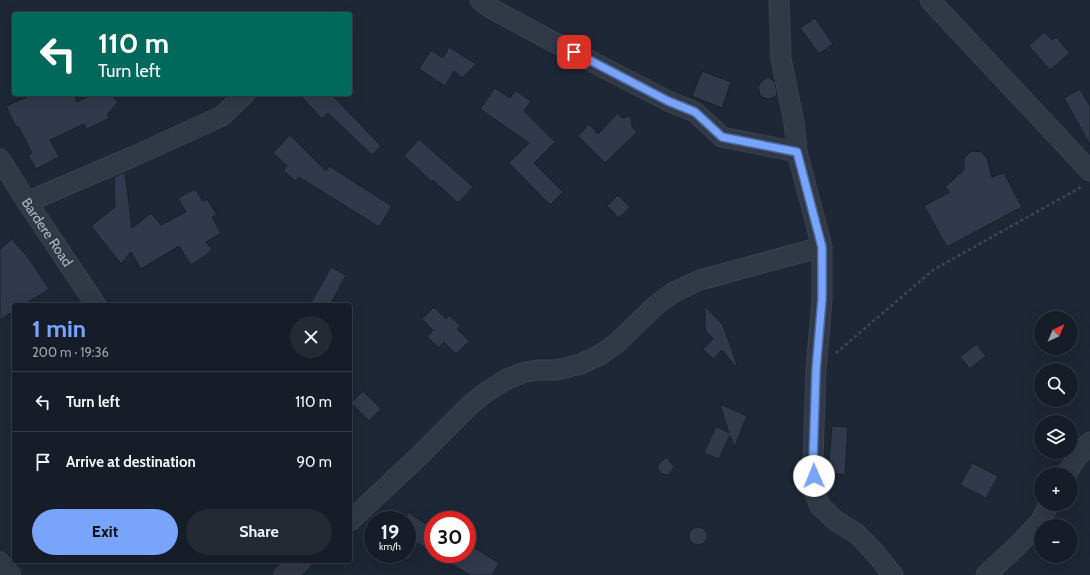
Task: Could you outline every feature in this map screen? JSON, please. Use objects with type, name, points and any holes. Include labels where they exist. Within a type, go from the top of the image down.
[{"type":"street","points":[[480,0],[492,9],[553,42],[668,101],[695,112],[722,137],[797,152]]},
{"type":"street","points":[[779,0],[781,59],[794,122],[797,152],[822,247],[822,299],[816,370],[813,461],[814,491],[820,506],[836,521],[857,534],[893,575]]},
{"type":"street","points":[[930,0],[1087,178]]},
{"type":"street","points":[[27,202],[132,158],[222,116],[243,96]]},
{"type":"street","name":"Bardere Road","points":[[0,159],[95,303]]},
{"type":"street","points":[[352,519],[418,457],[470,405],[505,380],[522,373],[537,370],[556,370],[581,364],[600,355],[617,343],[656,306],[674,292],[700,280],[822,247]]},
{"type":"street","points":[[1071,467],[1090,442]]},
{"type":"street","points":[[986,575],[1040,522],[1046,511]]},
{"type":"street","points":[[0,562],[11,575]]},
{"type":"street","points":[[278,563],[285,575],[299,563]]},
{"type":"path","points":[[816,370],[933,270],[1087,178]]},
{"type":"building","points":[[815,18],[833,44],[819,54],[800,28]]},
{"type":"building","points":[[1044,32],[1052,40],[1056,37],[1070,53],[1050,70],[1029,46]]},
{"type":"building","points":[[449,47],[476,64],[462,78],[454,71],[445,86],[419,69],[431,50],[443,58]]},
{"type":"building","points":[[702,71],[731,82],[722,108],[692,96]]},
{"type":"building","points":[[768,77],[775,82],[777,94],[775,97],[768,99],[760,95],[758,87],[761,82]]},
{"type":"building","points":[[495,88],[510,98],[515,90],[531,101],[524,111],[555,142],[534,163],[563,192],[550,205],[509,163],[529,143],[480,109]]},
{"type":"building","points":[[1080,89],[1090,106],[1090,145],[1064,98]]},
{"type":"building","points":[[29,96],[75,96],[77,102],[89,96],[112,96],[118,102],[107,115],[110,118],[87,129],[84,124],[50,140],[59,157],[36,169],[28,155],[32,153],[18,126],[16,127],[6,106]]},
{"type":"building","points":[[301,96],[333,96],[381,146],[372,155],[328,113],[322,119]]},
{"type":"building","points":[[618,113],[622,118],[631,116],[632,127],[637,132],[605,163],[578,136],[589,124],[598,134]]},
{"type":"building","points":[[290,135],[326,171],[329,166],[392,206],[379,227],[299,177],[295,181],[283,170],[287,166],[273,153]]},
{"type":"building","points":[[419,139],[473,187],[458,203],[433,180],[432,182],[404,156]]},
{"type":"building","points":[[970,152],[981,152],[987,158],[992,177],[1004,173],[1022,207],[947,247],[924,206],[950,192],[945,187],[964,170],[964,158]]},
{"type":"building","points":[[125,172],[132,228],[151,213],[161,225],[186,212],[178,198],[195,189],[203,201],[207,199],[217,215],[212,217],[221,233],[206,242],[212,249],[191,265],[179,246],[141,269],[131,252],[121,264],[91,226],[115,207],[114,177]]},
{"type":"building","points":[[618,195],[630,207],[619,218],[607,206]]},
{"type":"building","points":[[12,239],[30,260],[49,289],[27,303],[12,303],[12,312],[0,320],[0,249]]},
{"type":"building","points":[[331,267],[346,275],[331,303],[311,303]]},
{"type":"building","points":[[705,306],[723,325],[737,365],[735,366],[722,350],[713,359],[703,349],[713,339],[705,328]]},
{"type":"building","points":[[434,307],[446,319],[449,315],[461,326],[457,329],[469,341],[456,354],[444,342],[439,348],[427,337],[433,330],[422,319]]},
{"type":"building","points":[[976,344],[986,356],[970,369],[960,357]]},
{"type":"building","points":[[363,391],[381,409],[369,421],[352,404],[352,402]]},
{"type":"building","points":[[720,404],[747,416],[734,448],[730,435],[719,459],[704,453],[716,426],[729,433]]},
{"type":"building","points":[[832,426],[848,427],[845,475],[828,473]]},
{"type":"building","points":[[667,457],[674,467],[669,475],[662,474],[657,468],[659,463]]},
{"type":"building","points":[[972,463],[998,476],[986,498],[960,485]]},
{"type":"building","points":[[416,518],[424,522],[424,547],[418,543],[416,546]]},
{"type":"building","points":[[698,527],[704,530],[707,536],[704,542],[698,545],[692,542],[689,536],[692,530]]},
{"type":"building","points":[[476,549],[499,563],[492,575],[470,575],[450,563],[476,563]]},
{"type":"route","points":[[574,52],[668,101],[695,112],[722,137],[797,152],[822,247],[822,299],[816,370],[813,461],[814,476]]}]
